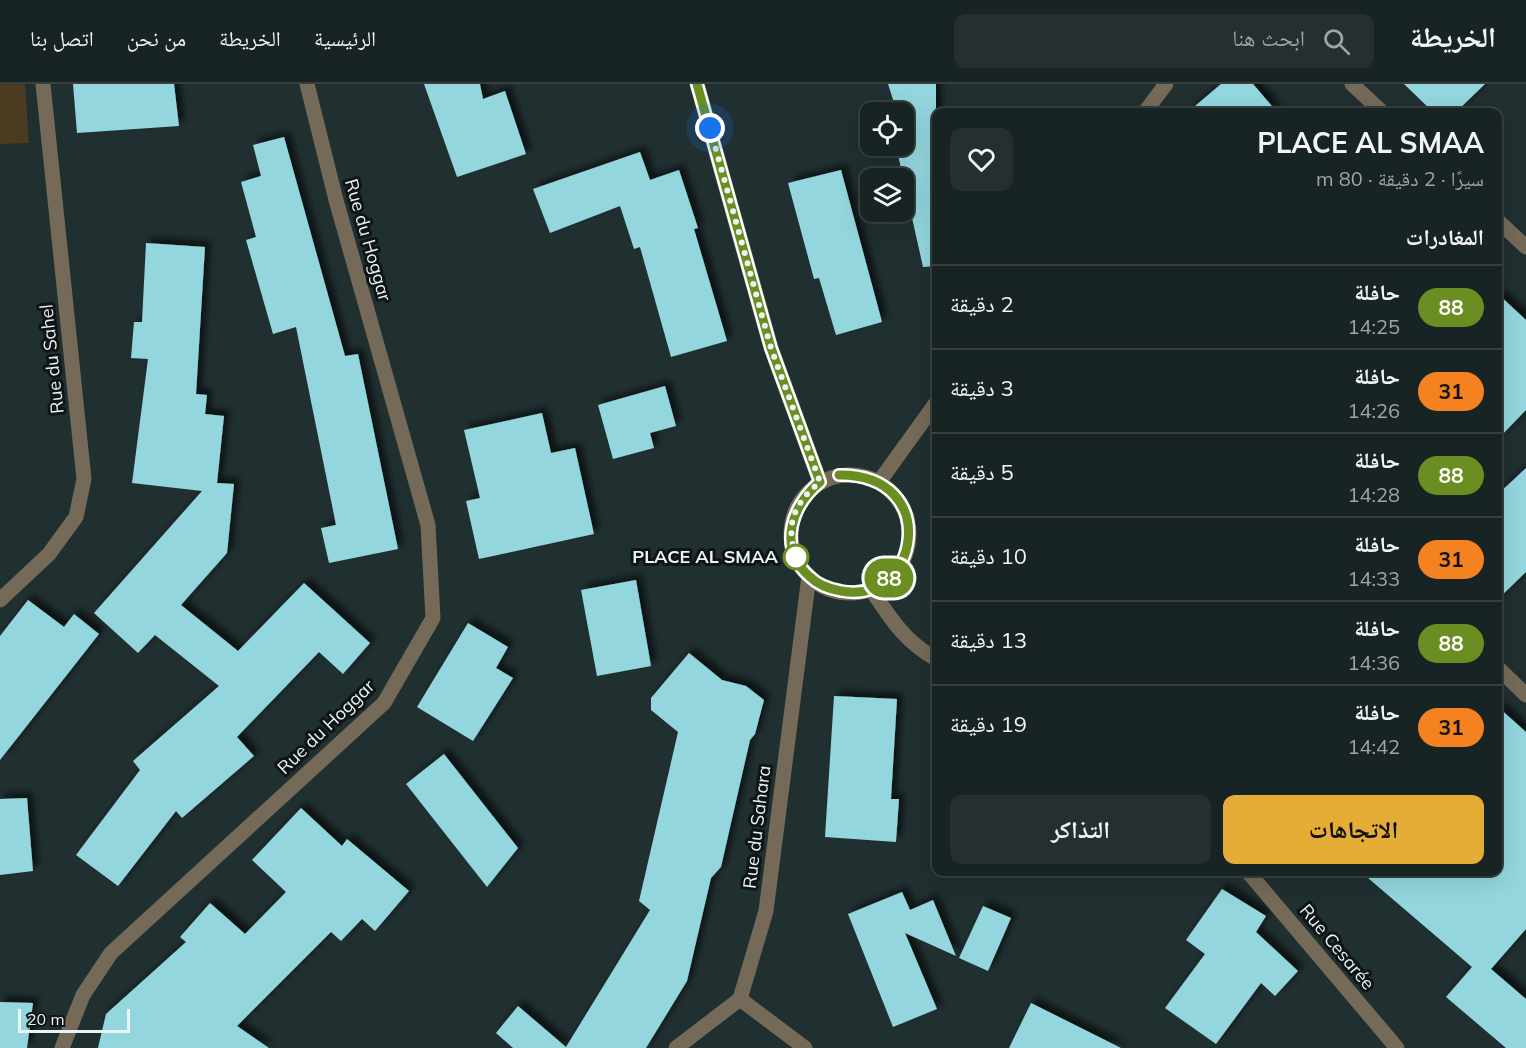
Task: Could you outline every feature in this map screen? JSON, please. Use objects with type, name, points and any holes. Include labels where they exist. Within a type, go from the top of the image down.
[{"type":"street","name":"Rue du Sahel","points":[[0,600],[49,555],[76,517],[84,479],[43,84]]},
{"type":"street","name":"Rue du Hoggar","points":[[62,1048],[83,995],[111,954],[384,703],[433,618],[428,525],[336,200],[307,84]]},
{"type":"street","points":[[698,84],[771,348],[820,482]]},
{"type":"street","points":[[1148,108],[1166,84]]},
{"type":"street","points":[[1352,84],[1378,108]]},
{"type":"street","points":[[1502,225],[1526,247]]},
{"type":"street","points":[[879,482],[932,409]]},
{"type":"street","points":[[839,475],[860,475],[879,482],[894,494],[904,510],[909,528],[908,548],[900,565],[887,580],[871,589],[850,593],[827,588],[809,576],[799,564],[793,549],[790,530],[800,503],[820,482],[839,475]]},
{"type":"street","name":"Rue du Sahara","points":[[740,999],[766,911],[809,576]]},
{"type":"street","points":[[871,589],[902,635],[918,649],[932,657]]},
{"type":"street","points":[[1502,672],[1526,695]]},
{"type":"street","name":"Rue Cesarée","points":[[1251,876],[1397,1048]]},
{"type":"street","points":[[676,1048],[740,999],[805,1048]]},
{"type":"shaded area","points":[[0,84],[25,84],[29,143],[0,144]]},
{"type":"building","points":[[73,84],[174,84],[179,126],[77,133]]},
{"type":"building","points":[[424,84],[480,84],[483,99],[505,91],[526,154],[457,177]]},
{"type":"building","points":[[888,84],[936,84],[936,108],[932,108],[932,266],[923,267],[913,222],[914,168],[901,168],[898,156],[914,156],[914,102],[894,102]]},
{"type":"building","points":[[1221,84],[1253,84],[1274,108],[1193,108]]},
{"type":"building","points":[[1404,84],[1485,84],[1460,108],[1429,108]]},
{"type":"building","points":[[284,137],[345,356],[358,354],[398,549],[329,563],[321,528],[336,525],[296,327],[273,334],[246,240],[256,237],[241,182],[261,176],[253,145]]},
{"type":"building","points":[[640,152],[650,180],[679,170],[698,228],[694,229],[727,341],[671,357],[640,247],[634,249],[620,206],[550,233],[533,189]]},
{"type":"building","points":[[841,170],[882,322],[836,335],[819,278],[814,279],[788,183]]},
{"type":"building","points":[[146,243],[205,247],[196,394],[207,395],[205,414],[224,416],[217,483],[234,484],[227,553],[181,605],[238,651],[304,583],[370,643],[343,674],[319,652],[237,737],[254,756],[182,818],[176,811],[118,886],[76,855],[140,770],[133,761],[219,686],[155,635],[138,653],[94,613],[202,491],[132,483],[148,359],[131,358],[134,322],[142,322]]},
{"type":"building","points":[[1502,298],[1526,320],[1526,410],[1502,435]]},
{"type":"building","points":[[665,386],[676,426],[650,433],[654,448],[613,459],[598,405]]},
{"type":"building","points":[[542,413],[551,453],[575,448],[594,534],[479,559],[466,501],[480,498],[464,430]]},
{"type":"building","points":[[1526,468],[1526,572],[1502,595],[1502,490]]},
{"type":"building","points":[[636,580],[651,666],[597,676],[581,590]]},
{"type":"building","points":[[28,600],[64,627],[74,614],[99,634],[0,760],[0,636]]},
{"type":"building","points":[[468,623],[508,647],[496,668],[513,678],[473,741],[417,707]]},
{"type":"building","points":[[689,653],[722,680],[746,686],[764,700],[755,734],[750,740],[721,867],[711,878],[687,981],[646,1048],[513,1048],[496,1033],[518,1006],[566,1047],[650,910],[639,901],[678,732],[651,710],[651,698]]},
{"type":"building","points":[[834,696],[897,699],[891,799],[899,799],[896,842],[825,837]]},
{"type":"building","points":[[1502,710],[1526,732],[1526,929],[1491,969],[1526,999],[1526,1048],[1506,1048],[1446,997],[1472,967],[1366,876],[1502,876]]},
{"type":"building","points":[[444,754],[518,848],[487,887],[406,784]]},
{"type":"building","points":[[27,798],[33,871],[0,875],[0,799]]},
{"type":"building","points":[[301,808],[342,846],[347,839],[409,891],[375,931],[362,919],[341,941],[331,932],[237,1026],[269,1048],[98,1048],[106,1014],[186,942],[180,937],[210,903],[245,934],[286,892],[252,860]]},
{"type":"building","points":[[1222,889],[1266,916],[1256,932],[1298,971],[1275,996],[1261,983],[1216,1044],[1165,1008],[1205,954],[1186,940]]},
{"type":"building","points":[[902,892],[910,910],[933,900],[956,956],[905,933],[937,1009],[893,1027],[848,914]]},
{"type":"building","points":[[983,906],[1011,918],[988,971],[959,958]]},
{"type":"building","points":[[0,1002],[33,1003],[27,1048],[0,1048]]},
{"type":"building","points":[[1031,1003],[1121,1048],[1009,1048]]},
{"type":"bus line","name":"88","points":[[697,84],[771,348],[820,482],[805,495],[795,511],[790,530],[793,549],[799,564],[809,576],[827,588],[850,593],[871,589],[887,580],[900,565],[908,548],[909,528],[904,510],[894,494],[879,482],[860,475],[839,475]]},
{"type":"place","name":"PLACE AL SMAA","points":[[796,557]]},
{"type":"route","points":[[710,128],[771,348],[820,482],[805,495],[795,511],[790,530],[793,549],[799,564],[796,557]]}]
